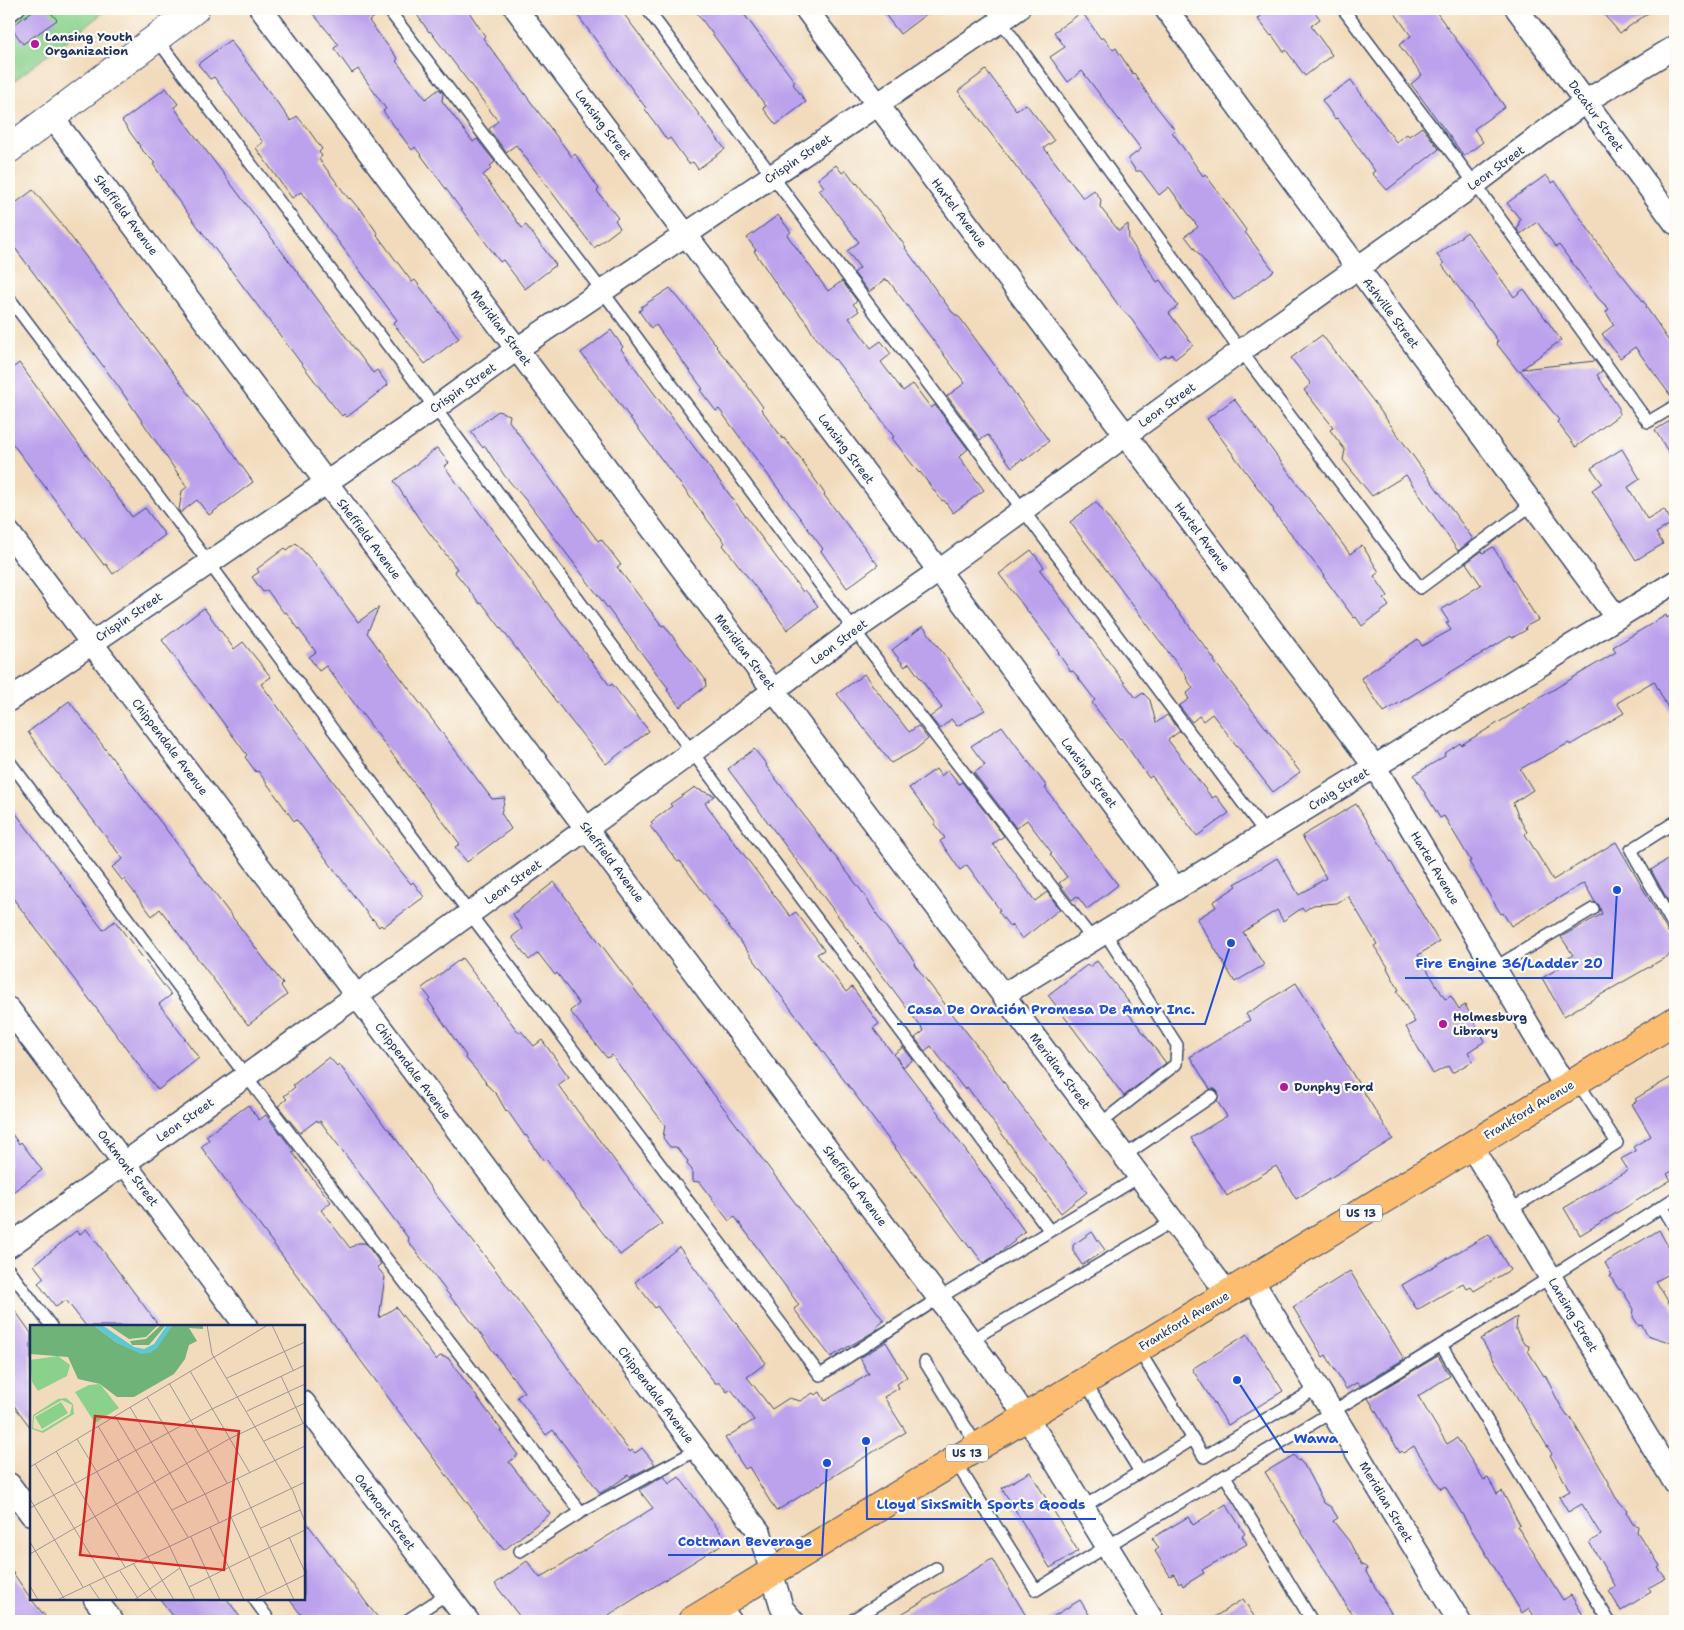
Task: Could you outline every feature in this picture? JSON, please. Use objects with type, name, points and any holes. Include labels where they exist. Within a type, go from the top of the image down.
[{"type":"main road","name":"Frankford Avenue","points":[[692,1621],[730,1612],[772,1573],[1675,1021]]},
{"type":"street","points":[[9,149],[195,9]]},
{"type":"street","name":"Meridian Street","points":[[262,9],[1228,1294]]},
{"type":"street","name":"Lansing Street","points":[[516,9],[1176,889]]},
{"type":"street","name":"Hartel Avenue","points":[[806,9],[1375,767],[1494,968],[1572,1084]]},
{"type":"street","name":"Ashville Street","points":[[1166,9],[1616,617]]},
{"type":"street","name":"Decatur Street","points":[[1518,9],[1675,223]]},
{"type":"street","name":"Crispin Street","points":[[9,700],[435,408],[517,349],[878,105],[1003,13]]},
{"type":"street","name":"Leon Street","points":[[9,1246],[470,914],[692,752],[854,630],[939,571],[1241,351],[1475,184],[1586,101],[1675,47]]},
{"type":"street","name":"Sheffield Avenue","points":[[52,117],[971,1340],[1027,1417],[1153,1621]]},
{"type":"street","name":"Chippendale Avenue","points":[[9,533],[760,1533],[782,1608],[793,1621]]},
{"type":"street","name":"Craig Street","points":[[1003,995],[1675,582]]},
{"type":"street","name":"Oakmont Street","points":[[9,1009],[245,1325]]},
{"type":"street","name":"Lansing Street","points":[[1471,1146],[1675,1483]]},
{"type":"street","name":"Meridian Street","points":[[1252,1280],[1459,1621]]},
{"type":"street","name":"Oakmont Street","points":[[305,1404],[468,1621]]},
{"type":"street","points":[[9,1484],[30,1513]]},
{"type":"street","points":[[96,1600],[112,1621]]},
{"type":"lane","points":[[9,17],[19,9]]},
{"type":"lane","points":[[388,9],[603,292],[854,630],[1099,936],[1178,1045],[1176,1064],[1100,1124]]},
{"type":"lane","points":[[647,9],[1266,834]]},
{"type":"lane","points":[[1343,9],[1475,184],[1648,422],[1675,406]]},
{"type":"lane","points":[[1003,13],[1241,351],[1420,588],[1533,504]]},
{"type":"lane","points":[[156,38],[1050,1231]]},
{"type":"lane","points":[[9,298],[470,914],[820,1375],[939,1298],[1139,1177]]},
{"type":"lane","points":[[9,761],[246,1076],[581,1512]]},
{"type":"lane","points":[[1675,822],[1630,850],[1675,928]]},
{"type":"lane","points":[[1494,968],[1592,909]]},
{"type":"lane","points":[[1510,1210],[1617,1143],[1572,1084]]},
{"type":"lane","points":[[1124,1156],[1212,1096]]},
{"type":"lane","points":[[955,1461],[1036,1590],[1106,1545],[1332,1412],[1551,1278],[1675,1198]]},
{"type":"lane","points":[[1662,1206],[1675,1228]]},
{"type":"lane","points":[[971,1340],[1173,1221]]},
{"type":"lane","points":[[9,1270],[50,1325]]},
{"type":"lane","points":[[1441,1345],[1610,1621]]},
{"type":"lane","points":[[1138,1349],[1204,1457],[1317,1388]]},
{"type":"lane","points":[[925,1362],[978,1447]]},
{"type":"lane","points":[[1086,1382],[1140,1472]]},
{"type":"lane","points":[[1083,1507],[1193,1440]]},
{"type":"lane","points":[[520,1551],[581,1512],[697,1450]]},
{"type":"lane","points":[[1225,1476],[1312,1621]]},
{"type":"lane","points":[[851,1621],[936,1568]]},
{"type":"lane","points":[[406,1621],[446,1594]]},
{"type":"lane","points":[[255,1600],[270,1621]]},
{"type":"green space","name":"Lansing Youth Organization","points":[[9,9],[108,9],[11,83],[9,80]]},
{"type":"building","points":[[35,9],[48,9],[57,20],[23,44],[11,27]]},
{"type":"building","points":[[309,9],[381,9],[381,12],[369,21],[398,59],[396,61],[426,99],[439,89],[443,93],[442,101],[473,142],[477,139],[495,162],[490,166],[492,168],[483,175],[522,228],[526,225],[556,265],[525,289],[503,260],[500,262],[415,147],[412,150],[383,111],[386,109],[358,69],[352,73],[334,48],[339,45]]},
{"type":"building","points":[[413,9],[467,9],[485,36],[483,38],[572,157],[575,154],[599,189],[597,191],[618,218],[615,220],[620,228],[594,248],[516,145],[506,152],[489,129],[498,121]]},
{"type":"building","points":[[573,9],[620,9],[725,149],[698,169],[693,162],[689,164],[670,138],[667,140],[646,108]]},
{"type":"building","points":[[694,9],[740,9],[795,82],[793,84],[806,102],[776,125],[763,108],[766,106]]},
{"type":"building","points":[[881,9],[933,9],[900,34]]},
{"type":"building","points":[[1256,9],[1313,9],[1320,19],[1311,26],[1332,55],[1305,76],[1286,50],[1284,52],[1258,19],[1261,16]]},
{"type":"building","points":[[1392,9],[1434,9],[1505,107],[1474,129],[1483,142],[1464,156],[1411,84],[1422,75],[1399,45],[1411,36]]},
{"type":"building","points":[[1599,9],[1654,9],[1620,33]]},
{"type":"building","points":[[1082,12],[1101,39],[1103,37],[1113,50],[1116,48],[1152,101],[1175,130],[1172,132],[1203,176],[1205,174],[1274,271],[1234,300],[1185,236],[1198,227],[1169,187],[1159,195],[1141,171],[1136,171],[1128,159],[1141,149],[1082,71],[1068,82],[1050,57],[1065,47],[1054,32]]},
{"type":"building","points":[[230,40],[291,121],[297,116],[310,132],[322,149],[319,152],[322,156],[319,159],[349,199],[360,208],[377,235],[412,282],[415,280],[459,338],[425,364],[393,323],[397,320],[301,192],[292,198],[256,148],[263,142],[214,77],[210,79],[198,64]]},
{"type":"building","points":[[986,70],[1016,110],[1026,104],[1044,127],[1054,141],[1044,148],[1083,198],[1094,190],[1101,200],[1100,207],[1119,231],[1128,224],[1129,239],[1157,282],[1160,280],[1178,306],[1169,313],[1193,345],[1175,359],[1172,354],[1160,359],[1132,320],[1119,306],[1056,218],[958,91]]},
{"type":"building","points":[[1351,80],[1396,142],[1422,127],[1439,149],[1387,190],[1372,173],[1375,171],[1322,100]]},
{"type":"building","points":[[166,88],[178,104],[174,107],[183,120],[373,373],[377,370],[388,385],[347,417],[344,414],[342,416],[329,400],[174,195],[153,164],[155,163],[139,147],[122,121]]},
{"type":"building","points":[[836,165],[842,173],[846,170],[857,183],[906,247],[952,312],[960,318],[1049,441],[1023,461],[1022,459],[1012,467],[988,435],[980,440],[947,396],[965,383],[888,280],[886,279],[869,292],[854,273],[860,268],[847,251],[859,242],[819,190],[824,187],[818,179]]},
{"type":"building","points":[[1546,175],[1552,183],[1555,181],[1604,252],[1647,306],[1675,350],[1675,399],[1673,399],[1635,347],[1620,358],[1602,334],[1614,325],[1606,312],[1609,309],[1598,298],[1559,245],[1556,247],[1537,222],[1520,234],[1517,230],[1520,219],[1507,203]]},
{"type":"building","points":[[33,190],[62,225],[220,435],[253,482],[209,515],[197,500],[180,513],[182,491],[187,487],[118,386],[9,240],[9,208]]},
{"type":"building","points":[[778,215],[791,232],[787,235],[828,291],[842,281],[857,301],[853,304],[859,311],[849,318],[871,348],[881,341],[891,354],[881,362],[903,391],[913,384],[931,408],[935,405],[968,449],[959,457],[984,490],[953,513],[944,500],[942,501],[919,473],[892,438],[894,437],[871,405],[813,334],[754,251],[756,250],[747,238]]},
{"type":"building","points":[[1467,232],[1514,297],[1524,289],[1561,340],[1522,369],[1595,361],[1602,371],[1597,375],[1619,408],[1619,415],[1576,447],[1557,422],[1559,420],[1496,343],[1498,341],[1442,265],[1444,264],[1437,255]]},
{"type":"building","points":[[670,288],[739,374],[763,407],[761,409],[783,439],[803,461],[824,495],[878,565],[847,588],[821,551],[823,549],[719,409],[716,411],[700,390],[703,389],[656,325],[651,328],[639,311],[642,309],[641,307]]},
{"type":"building","points":[[611,330],[623,347],[621,349],[782,565],[803,592],[805,590],[818,606],[787,630],[723,545],[725,543],[581,353]]},
{"type":"building","points":[[1322,335],[1374,402],[1473,539],[1458,551],[1406,475],[1372,496],[1343,460],[1345,450],[1330,430],[1333,427],[1304,390],[1311,384],[1291,358]]},
{"type":"building","points":[[19,363],[132,517],[145,508],[165,535],[113,574],[106,564],[104,565],[9,439],[9,371]]},
{"type":"building","points":[[1234,399],[1350,554],[1362,545],[1379,572],[1374,576],[1388,596],[1384,599],[1389,606],[1362,626],[1273,511],[1207,419]]},
{"type":"building","points":[[498,411],[510,415],[509,421],[559,490],[598,541],[601,539],[621,565],[617,567],[705,679],[706,686],[680,707],[667,690],[669,689],[530,505],[504,475],[485,446],[483,448],[471,432]]},
{"type":"building","points":[[1675,418],[1675,463],[1655,430]]},
{"type":"building","points":[[437,448],[449,463],[444,466],[610,686],[612,684],[649,731],[606,764],[564,712],[482,603],[480,604],[454,571],[457,569],[422,523],[394,481]]},
{"type":"building","points":[[1622,449],[1640,479],[1628,487],[1647,519],[1664,509],[1672,523],[1656,533],[1663,544],[1636,560],[1592,490],[1602,483],[1591,468]]},
{"type":"building","points":[[1096,502],[1214,661],[1300,772],[1273,792],[1212,714],[1203,721],[1199,716],[1192,722],[1179,706],[1189,699],[1186,694],[1193,688],[1187,677],[1070,522]]},
{"type":"building","points":[[296,543],[319,568],[358,622],[379,607],[367,633],[492,799],[505,798],[501,813],[511,829],[467,862],[455,847],[460,844],[326,666],[319,671],[309,657],[316,652],[286,612],[284,613],[267,590],[263,592],[252,577],[259,572],[257,569],[285,548],[287,550]]},
{"type":"building","points":[[1493,547],[1538,620],[1525,627],[1526,630],[1512,638],[1511,636],[1384,712],[1361,678],[1418,639],[1422,646],[1451,630],[1446,623],[1449,622],[1441,610],[1481,585],[1466,563],[1482,551],[1483,553]]},
{"type":"building","points":[[1031,550],[1044,567],[1040,570],[1136,698],[1143,693],[1150,700],[1156,723],[1167,715],[1180,731],[1168,740],[1212,798],[1216,796],[1229,813],[1197,836],[1152,776],[1149,778],[1121,738],[1092,703],[1095,700],[1073,671],[1071,672],[1059,652],[999,574]]},
{"type":"building","points":[[204,608],[234,649],[243,642],[271,677],[261,684],[384,850],[424,897],[383,927],[381,925],[379,927],[372,920],[297,820],[294,821],[258,771],[256,772],[245,757],[247,755],[162,640]]},
{"type":"building","points":[[1675,613],[1675,722],[1654,681],[1617,703],[1624,713],[1570,745],[1569,743],[1520,769],[1533,790],[1513,803],[1527,832],[1525,834],[1553,880],[1616,842],[1668,932],[1675,935],[1675,952],[1564,1016],[1542,978],[1559,968],[1558,965],[1573,955],[1561,937],[1602,914],[1599,905],[1595,902],[1584,883],[1511,926],[1503,913],[1501,914],[1469,862],[1471,861],[1444,816],[1440,818],[1414,775],[1445,756],[1444,754],[1460,743],[1461,745],[1616,652],[1613,647],[1666,615],[1667,618]]},
{"type":"building","points":[[923,626],[985,710],[957,726],[951,719],[940,729],[930,717],[942,708],[909,663],[905,667],[892,650]]},
{"type":"building","points":[[864,674],[909,732],[918,726],[928,739],[915,750],[891,763],[837,694]]},
{"type":"building","points":[[69,701],[283,984],[281,986],[287,995],[248,1025],[160,909],[152,916],[124,879],[122,880],[112,867],[123,859],[47,760],[28,732]]},
{"type":"building","points":[[1002,726],[1047,787],[1045,788],[1118,885],[1087,909],[1077,896],[1072,900],[1059,883],[1067,877],[1050,854],[1052,853],[1027,820],[1016,828],[974,773],[985,765],[971,746]]},
{"type":"building","points":[[754,749],[863,893],[882,922],[899,944],[901,943],[915,962],[914,964],[1087,1192],[1061,1213],[967,1087],[965,1090],[931,1046],[925,1051],[915,1038],[924,1031],[728,769]]},
{"type":"building","points":[[936,769],[941,776],[948,770],[959,784],[962,782],[1004,836],[993,844],[1035,901],[1047,892],[1060,909],[1022,939],[1012,925],[1010,927],[998,911],[1000,910],[967,865],[960,870],[940,841],[945,838],[934,824],[936,823],[909,788]]},
{"type":"building","points":[[695,787],[715,796],[705,803],[790,916],[796,912],[824,950],[817,954],[846,992],[852,987],[879,1024],[873,1028],[939,1114],[1025,1232],[993,1257],[983,1263],[970,1248],[680,861],[678,862],[650,826],[653,824],[651,822],[672,806],[670,804]]},
{"type":"building","points":[[9,804],[103,930],[115,921],[171,995],[159,1004],[199,1058],[158,1090],[9,893]]},
{"type":"building","points":[[1356,804],[1439,942],[1418,955],[1445,999],[1451,996],[1459,1009],[1465,1005],[1485,1041],[1468,1052],[1473,1061],[1452,1073],[1448,1066],[1433,1074],[1406,1027],[1415,1022],[1397,991],[1399,990],[1388,967],[1374,946],[1377,944],[1348,896],[1337,903],[1313,905],[1304,911],[1302,908],[1283,921],[1277,910],[1243,932],[1264,965],[1235,982],[1197,919],[1216,907],[1213,902],[1237,886],[1235,884],[1277,858],[1299,895],[1326,878],[1302,836]]},
{"type":"building","points":[[1675,855],[1675,913],[1651,870]]},
{"type":"building","points":[[554,882],[884,1321],[876,1327],[878,1329],[831,1357],[794,1309],[799,1305],[735,1217],[729,1221],[699,1182],[692,1181],[692,1170],[687,1164],[688,1161],[676,1147],[670,1147],[663,1138],[665,1125],[612,1055],[607,1058],[570,1011],[579,1004],[557,973],[555,975],[538,953],[529,960],[512,937],[522,929],[513,914]]},
{"type":"building","points":[[462,958],[519,1033],[521,1031],[534,1046],[542,1040],[569,1077],[558,1085],[662,1224],[620,1255],[546,1159],[544,1161],[506,1111],[497,1095],[465,1057],[428,1000],[430,998],[422,988]]},
{"type":"building","points":[[1097,961],[1135,1010],[1129,1014],[1166,1063],[1124,1096],[1048,995],[1087,965],[1089,967]]},
{"type":"building","name":"Dunphy Ford","points":[[1296,983],[1393,1139],[1296,1199],[1276,1166],[1227,1196],[1191,1138],[1227,1116],[1217,1101],[1218,1092],[1215,1089],[1210,1089],[1190,1057],[1250,1020],[1246,1014]]},
{"type":"building","points":[[903,1047],[913,1060],[903,1067],[894,1054]]},
{"type":"building","points":[[329,1057],[337,1066],[339,1064],[387,1129],[389,1129],[432,1190],[491,1264],[630,1452],[632,1450],[635,1453],[642,1448],[655,1464],[630,1477],[628,1475],[600,1493],[553,1430],[546,1435],[517,1397],[524,1392],[408,1241],[409,1239],[320,1121],[318,1122],[317,1120],[300,1133],[278,1106],[287,1099],[284,1096],[295,1087],[293,1085]]},
{"type":"building","points":[[1675,1075],[1675,1169],[1667,1174],[1671,1180],[1580,1235],[1564,1208],[1628,1170],[1621,1159],[1636,1151],[1633,1147],[1651,1136],[1632,1104],[1637,1101],[1635,1099]]},
{"type":"building","points":[[248,1105],[259,1120],[266,1115],[331,1202],[321,1210],[350,1248],[358,1243],[365,1243],[381,1264],[377,1267],[385,1277],[379,1318],[396,1307],[436,1360],[440,1356],[448,1358],[518,1455],[509,1462],[550,1514],[504,1550],[201,1147],[209,1140],[206,1136]]},
{"type":"building","points":[[9,1130],[19,1144],[21,1142],[42,1170],[9,1195]]},
{"type":"building","points":[[86,1229],[158,1325],[85,1325],[66,1300],[56,1307],[38,1283],[44,1278],[34,1265],[76,1231],[80,1234]]},
{"type":"building","points":[[1659,1230],[1675,1259],[1675,1271],[1656,1281],[1675,1313],[1675,1344],[1647,1335],[1642,1325],[1639,1326],[1633,1317],[1634,1309],[1610,1276],[1612,1275],[1605,1263]]},
{"type":"building","points":[[1092,1232],[1105,1250],[1082,1265],[1073,1251],[1073,1245]]},
{"type":"building","points":[[1489,1234],[1510,1270],[1474,1291],[1471,1287],[1467,1289],[1463,1283],[1417,1310],[1402,1285]]},
{"type":"building","points":[[679,1247],[766,1363],[747,1377],[772,1409],[789,1398],[800,1401],[813,1393],[815,1395],[820,1392],[825,1401],[869,1374],[860,1358],[886,1342],[907,1377],[897,1384],[899,1388],[884,1397],[906,1432],[776,1511],[749,1467],[745,1469],[725,1438],[754,1420],[731,1389],[727,1392],[720,1383],[715,1383],[657,1306],[655,1308],[635,1282]]},
{"type":"building","points":[[1350,1271],[1404,1359],[1360,1386],[1358,1382],[1346,1389],[1326,1355],[1323,1357],[1293,1307]]},
{"type":"building","points":[[9,1302],[30,1332],[30,1427],[9,1399]]},
{"type":"building","points":[[1517,1317],[1516,1330],[1524,1344],[1529,1346],[1528,1351],[1545,1375],[1558,1401],[1567,1416],[1570,1417],[1609,1482],[1616,1498],[1627,1510],[1626,1512],[1633,1524],[1638,1526],[1637,1532],[1666,1578],[1648,1588],[1651,1592],[1621,1611],[1609,1591],[1616,1587],[1589,1542],[1601,1535],[1582,1504],[1568,1512],[1559,1497],[1570,1491],[1550,1455],[1552,1454],[1481,1339]]},
{"type":"building","points":[[1247,1334],[1283,1391],[1228,1425],[1192,1369]]},
{"type":"building","points":[[1438,1356],[1450,1376],[1418,1396],[1447,1444],[1457,1438],[1484,1480],[1488,1478],[1497,1494],[1502,1491],[1520,1525],[1517,1526],[1563,1600],[1571,1595],[1583,1615],[1572,1621],[1537,1621],[1529,1608],[1522,1613],[1445,1486],[1441,1489],[1414,1446],[1400,1453],[1368,1398]]},
{"type":"building","points":[[1294,1455],[1304,1465],[1324,1503],[1331,1507],[1338,1518],[1333,1521],[1349,1541],[1361,1564],[1367,1568],[1366,1572],[1396,1621],[1356,1621],[1265,1472]]},
{"type":"building","points":[[1030,1472],[1078,1551],[1050,1568],[1002,1488]]},
{"type":"building","points":[[664,1476],[669,1484],[679,1477],[727,1541],[599,1621],[523,1621],[495,1584],[527,1561],[540,1578],[653,1508],[639,1490]]},
{"type":"building","points":[[1226,1504],[1245,1534],[1242,1536],[1247,1544],[1202,1570],[1204,1573],[1183,1586],[1181,1582],[1179,1584],[1174,1574],[1170,1576],[1155,1551],[1159,1548],[1152,1538],[1188,1517],[1193,1525]]},
{"type":"building","points":[[305,1520],[382,1621],[306,1621],[290,1600],[305,1600]]},
{"type":"building","points":[[992,1559],[1029,1621],[890,1621]]},
{"type":"building","points":[[9,1567],[30,1600],[49,1621],[9,1621]]},
{"type":"building","points":[[1243,1599],[1257,1621],[1208,1621]]},
{"type":"building","points":[[161,1600],[228,1600],[243,1621],[177,1621]]},
{"type":"building","points":[[1080,1600],[1093,1621],[1046,1621]]},
{"type":"place","name":"Lansing Youth Organization","points":[[35,44]]},
{"type":"place","name":"Fire Engine 36/Ladder 20","points":[[1617,890]]},
{"type":"place","name":"Casa De Oración Promesa De Amor Inc.","points":[[1231,943]]},
{"type":"place","name":"Holmesburg Library","points":[[1443,1024]]},
{"type":"place","name":"Dunphy Ford","points":[[1284,1087]]},
{"type":"place","name":"Wawa","points":[[1237,1380]]},
{"type":"place","name":"Lloyd SixSmith Sports Goods","points":[[866,1441]]},
{"type":"place","name":"Cottman Beverage","points":[[827,1463]]}]
